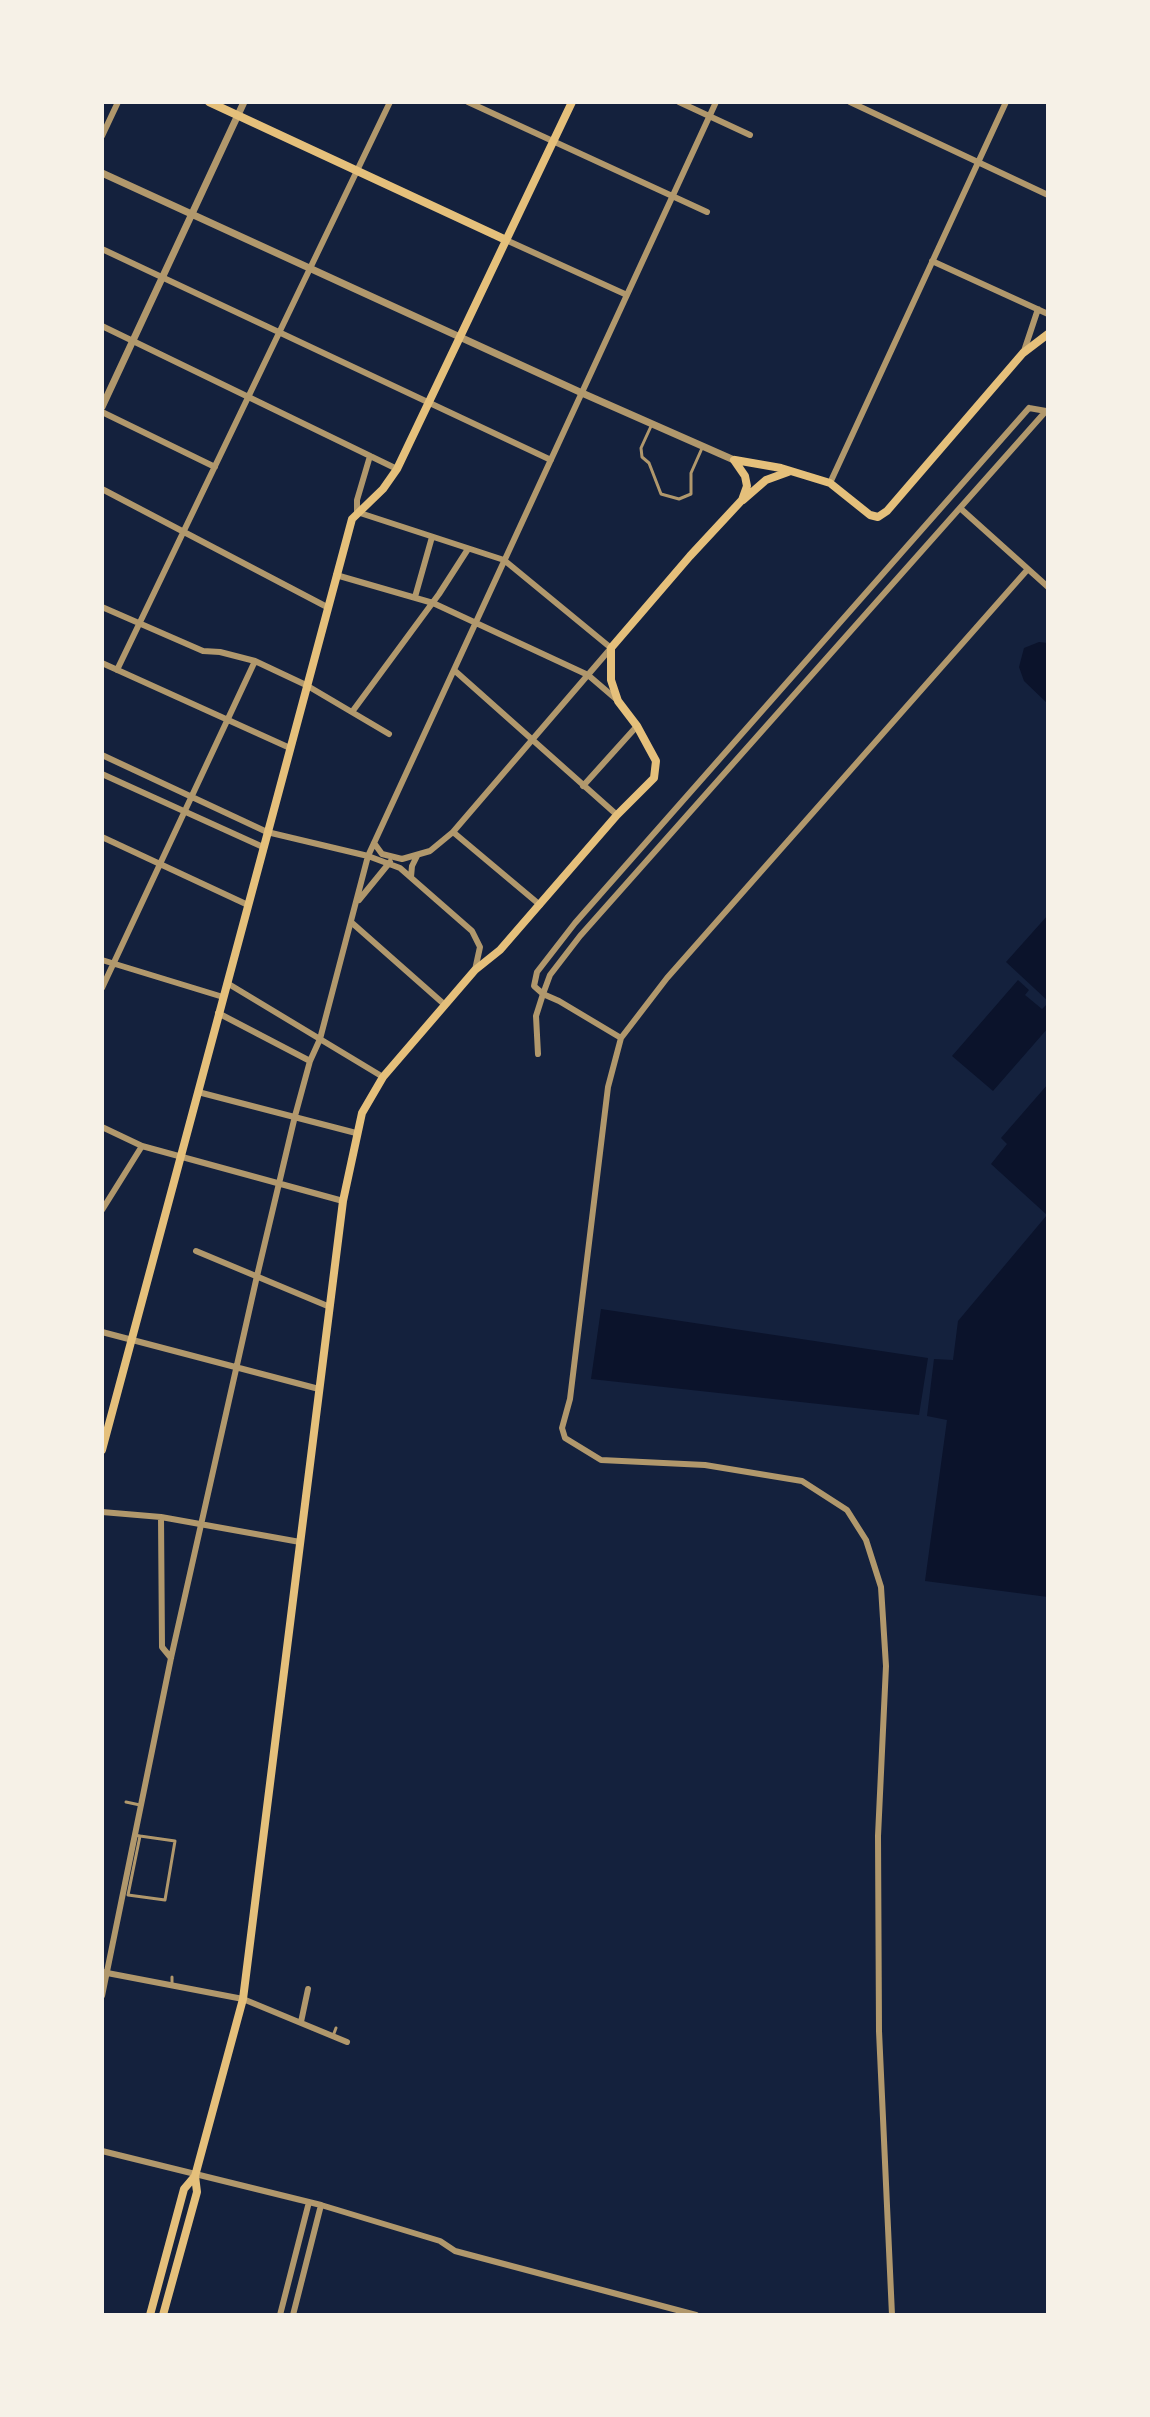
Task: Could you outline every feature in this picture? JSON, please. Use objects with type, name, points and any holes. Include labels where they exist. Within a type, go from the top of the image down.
[{"type":"main road","points":[[209,102],[506,240]]},
{"type":"main road","points":[[102,1450],[352,519],[383,489],[397,469],[572,102]]},
{"type":"main road","points":[[734,460],[830,483],[870,515],[878,517],[887,511],[1023,353],[1048,334]]},
{"type":"main road","points":[[734,460],[745,476],[747,486],[742,500]]},
{"type":"main road","points":[[163,2315],[197,2192],[195,2176],[243,1999],[343,1201],[362,1113],[383,1077],[475,970],[500,950],[617,815],[654,778],[656,761],[637,726],[618,701],[611,680],[611,648],[742,500],[766,480],[789,472]]},
{"type":"main road","points":[[150,2315],[184,2189],[195,2176]]},
{"type":"street","points":[[102,136],[118,102]]},
{"type":"street","points":[[215,467],[102,410],[244,102]]},
{"type":"street","points":[[117,670],[390,102]]},
{"type":"street","points":[[468,102],[707,212]]},
{"type":"street","points":[[679,102],[750,135]]},
{"type":"street","points":[[102,1996],[104,1973],[137,1835],[140,1805],[171,1658],[257,1276],[295,1116],[310,1061],[320,1039],[368,856],[716,102]]},
{"type":"street","points":[[850,102],[1048,195]]},
{"type":"street","points":[[830,483],[1006,102]]},
{"type":"street","points":[[102,173],[734,460]]},
{"type":"street","points":[[506,240],[627,295]]},
{"type":"street","points":[[102,249],[551,460]]},
{"type":"street","points":[[932,261],[1048,314]]},
{"type":"street","points":[[1023,353],[1038,309]]},
{"type":"street","points":[[102,326],[397,469]]},
{"type":"street","points":[[538,1054],[536,1016],[543,994],[550,975],[580,936],[1046,411],[1029,408],[575,923],[537,972],[534,986],[543,994],[621,1038]]},
{"type":"street","points":[[370,456],[357,500],[357,512],[504,560],[611,648],[453,832],[430,851],[402,859],[382,854],[374,843]]},
{"type":"street","points":[[102,489],[327,607]]},
{"type":"street","points":[[960,508],[1048,587]]},
{"type":"street","points":[[415,597],[432,537]]},
{"type":"street","points":[[352,712],[433,603],[468,549]]},
{"type":"street","points":[[892,2315],[879,2031],[878,1836],[886,1666],[881,1587],[866,1540],[847,1510],[802,1481],[705,1465],[601,1460],[565,1438],[562,1428],[570,1399],[608,1087],[621,1038],[667,978],[1028,569]]},
{"type":"street","points":[[336,575],[433,603],[588,675],[618,701]]},
{"type":"street","points":[[102,607],[203,651],[255,661],[306,685],[389,734]]},
{"type":"street","points":[[102,988],[255,661]]},
{"type":"street","points":[[102,663],[290,748]]},
{"type":"street","points":[[454,670],[617,815]]},
{"type":"street","points":[[583,786],[637,726]]},
{"type":"street","points":[[102,755],[267,832],[390,862],[472,931],[480,947],[475,970]]},
{"type":"street","points":[[102,774],[263,847]]},
{"type":"street","points":[[453,832],[540,905]]},
{"type":"street","points":[[102,837],[248,905]]},
{"type":"street","points":[[411,877],[417,856]]},
{"type":"street","points":[[357,903],[390,862]]},
{"type":"street","points":[[351,922],[445,1005]]},
{"type":"street","points":[[102,960],[223,997]]},
{"type":"street","points":[[227,983],[383,1077]]},
{"type":"street","points":[[218,1013],[310,1061]]},
{"type":"street","points":[[198,1092],[356,1133]]},
{"type":"street","points":[[102,1127],[142,1146],[343,1201]]},
{"type":"street","points":[[102,1210],[142,1146]]},
{"type":"street","points":[[196,1251],[330,1307]]},
{"type":"street","points":[[102,1332],[319,1389]]},
{"type":"street","points":[[102,1512],[161,1517],[300,1542]]},
{"type":"street","points":[[161,1517],[162,1647],[171,1658]]},
{"type":"street","points":[[104,1973],[243,1999],[302,2018],[334,2032],[347,2042]]},
{"type":"street","points":[[302,2018],[308,1989]]},
{"type":"street","points":[[102,2151],[321,2205],[440,2241],[455,2251],[696,2315]]},
{"type":"street","points":[[280,2315],[309,2202]]},
{"type":"street","points":[[293,2315],[321,2205]]},
{"type":"lane","points":[[652,424],[641,448],[642,457],[649,463],[661,494],[679,499],[691,494],[691,473],[703,446]]},
{"type":"lane","points":[[126,1802],[140,1805]]},
{"type":"lane","points":[[137,1835],[175,1841],[165,1900],[128,1895],[137,1835]]},
{"type":"lane","points":[[172,1977],[172,1985]]},
{"type":"water","points":[[1039,642],[1048,643],[1048,704],[1024,681],[1019,667],[1024,648]]},
{"type":"water","points":[[1048,915],[1048,1001],[1006,962]]},
{"type":"water","points":[[1018,980],[1029,990],[1025,995],[1042,1009],[1048,1003],[1048,1028],[993,1091],[952,1056]]},
{"type":"water","points":[[1048,1084],[1048,1597],[925,1581],[947,1420],[927,1416],[934,1359],[953,1360],[958,1321],[1047,1215],[991,1164],[1007,1144],[1001,1138]]},
{"type":"water","points":[[601,1309],[928,1358],[919,1415],[591,1379]]}]
